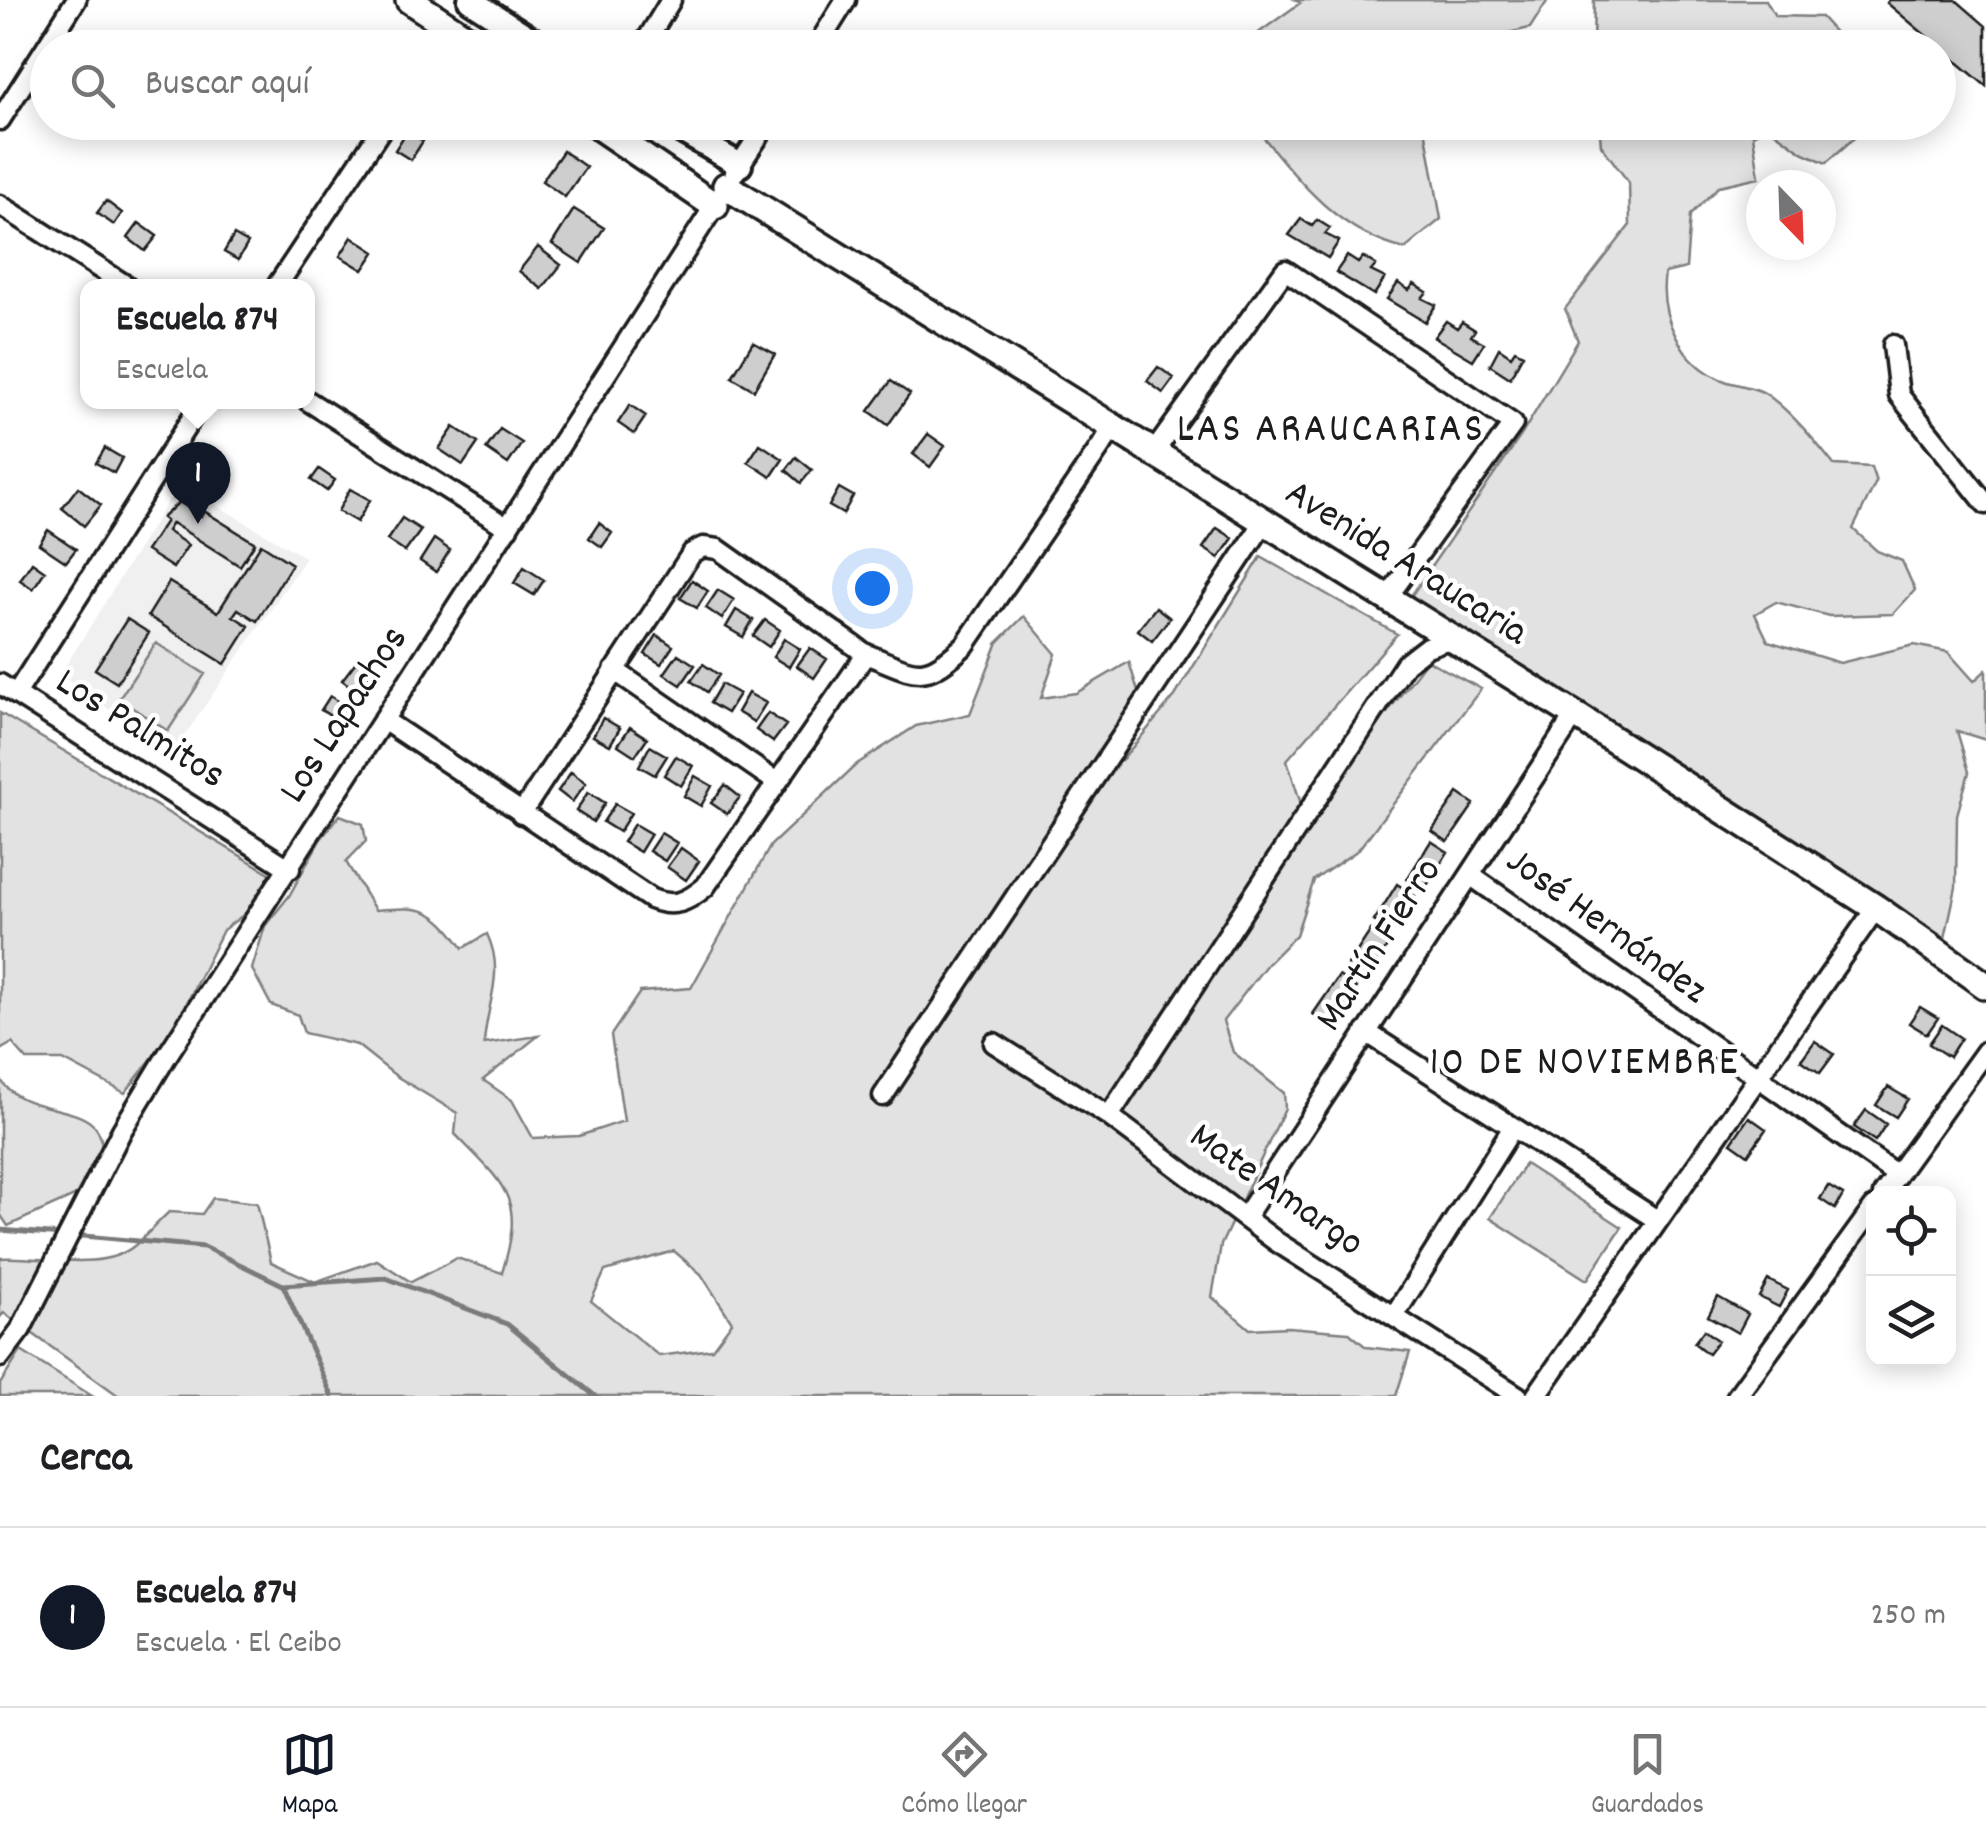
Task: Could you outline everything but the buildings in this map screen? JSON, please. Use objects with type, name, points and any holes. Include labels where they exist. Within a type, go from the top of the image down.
[{"type":"main road","points":[[409,0],[437,30]]},
{"type":"main road","name":"Avenida Araucaria","points":[[630,140],[727,186],[1265,521],[1876,908],[1986,986]]},
{"type":"street","points":[[57,30],[76,0]]},
{"type":"street","points":[[470,0],[517,30]]},
{"type":"street","points":[[653,30],[671,0]]},
{"type":"street","points":[[827,30],[846,0]]},
{"type":"street","points":[[0,120],[30,73]]},
{"type":"street","points":[[282,279],[374,140]]},
{"type":"street","name":"Avenida Araucaria","points":[[683,140],[727,186]]},
{"type":"street","name":"Los Lapachos","points":[[0,1357],[50,1274],[122,1130],[756,140]]},
{"type":"street","points":[[0,205],[117,279]]},
{"type":"street","points":[[1154,452],[1285,270],[1513,424],[1387,598]]},
{"type":"street","points":[[1894,345],[1899,396],[1986,504]]},
{"type":"street","points":[[315,405],[508,528]]},
{"type":"street","points":[[8,689],[197,409]]},
{"type":"street","points":[[521,814],[692,554],[702,547],[718,549],[866,654],[914,673],[937,671],[965,644],[1114,427]]},
{"type":"street","points":[[882,1096],[1265,521]]},
{"type":"street","points":[[1110,1116],[1404,664],[1427,646],[1449,639]]},
{"type":"street","points":[[385,721],[521,814],[667,906],[688,901],[705,888],[866,654]]},
{"type":"street","points":[[614,670],[776,781]]},
{"type":"street","name":"Los Palmitos","points":[[8,689],[290,869]]},
{"type":"street","name":"Martín Fierro","points":[[1246,1216],[1574,714]]},
{"type":"street","name":"José Hernández","points":[[1470,875],[1897,1175]]},
{"type":"street","points":[[1536,1396],[1876,908]]},
{"type":"street","points":[[1366,1032],[1657,1220]]},
{"type":"street","name":"Mate Amargo","points":[[994,1043],[1110,1116],[1276,1242],[1518,1396]]},
{"type":"street","points":[[1889,1186],[1986,1051]]},
{"type":"street","points":[[1394,1316],[1513,1127]]},
{"type":"street","points":[[1737,1396],[1866,1218]]},
{"type":"shaded area","points":[[1295,0],[1548,0],[1530,28],[1521,30],[1263,30],[1300,3]]},
{"type":"shaded area","points":[[1594,0],[1766,0],[1775,16],[1821,17],[1833,30],[1593,30]]},
{"type":"shaded area","points":[[1266,140],[1427,140],[1441,219],[1405,249],[1380,241],[1337,216]]},
{"type":"shaded area","points":[[1601,140],[1754,140],[1758,170],[1746,170],[1746,180],[1719,186],[1690,215],[1686,268],[1665,273],[1665,306],[1670,322],[1696,363],[1725,381],[1769,396],[1796,420],[1834,465],[1871,467],[1876,482],[1853,529],[1877,551],[1902,561],[1915,590],[1893,614],[1829,616],[1776,602],[1755,614],[1768,641],[1840,663],[1914,645],[1948,652],[1974,681],[1986,670],[1986,740],[1957,731],[1969,772],[1957,815],[1956,887],[1945,938],[1409,599],[1522,434],[1578,341],[1565,309],[1630,225],[1629,183]]},
{"type":"shaded area","points":[[1786,140],[1852,140],[1826,163],[1802,152]]},
{"type":"shaded area","points":[[179,483],[306,558],[172,754],[60,675]]},
{"type":"shaded area","points":[[1261,557],[1397,634],[1287,760],[1306,820],[1427,660],[1481,689],[1358,850],[1314,880],[1296,935],[1267,964],[1223,1021],[1233,1052],[1284,1093],[1285,1108],[1221,1245],[1212,1297],[1250,1329],[1288,1327],[1348,1332],[1366,1347],[1410,1352],[1396,1396],[119,1396],[4,1313],[0,1317],[0,1258],[105,1259],[134,1246],[169,1212],[202,1214],[213,1198],[257,1203],[271,1262],[315,1282],[377,1260],[411,1282],[457,1258],[502,1273],[512,1227],[507,1195],[488,1168],[455,1134],[457,1113],[396,1076],[357,1045],[304,1033],[298,1015],[271,1005],[252,969],[265,926],[289,896],[320,840],[340,815],[363,824],[366,841],[346,862],[375,910],[405,908],[426,912],[444,924],[463,948],[487,934],[495,976],[484,1044],[538,1036],[483,1080],[512,1100],[533,1138],[579,1136],[624,1121],[611,1035],[640,992],[691,988],[771,845],[857,764],[916,726],[970,714],[998,642],[1024,616],[1056,654],[1041,698],[1076,693],[1129,662],[1143,708],[1121,761],[1175,696]],"holes":[[[674,1251],[701,1274],[732,1322],[712,1349],[659,1356],[591,1301],[605,1271]]]},
{"type":"shaded area","points":[[156,643],[205,674],[168,731],[119,699]]},
{"type":"shaded area","points":[[0,713],[273,875],[266,898],[223,930],[173,1031],[125,1093],[63,1060],[27,1060],[12,1043],[0,1050]]},
{"type":"shaded area","points":[[0,1078],[13,1093],[32,1103],[89,1121],[100,1134],[102,1156],[92,1188],[8,1226],[0,1214]]},
{"type":"shaded area","points":[[1525,1164],[1622,1227],[1587,1280],[1490,1218]]},
{"type":"shaded area","points":[[21,1351],[92,1396],[0,1396],[0,1384]]},
{"type":"waterway","points":[[0,1230],[62,1235]]},
{"type":"waterway","points":[[73,1235],[204,1247],[283,1285],[386,1278],[507,1324],[595,1396]]},
{"type":"waterway","points":[[283,1285],[332,1396]]},
{"type":"place","name":"Escuela 874","points":[[198,524]]},
{"type":"district","name":"LAS ARAUCARIAS","points":[[1331,432]]},
{"type":"district","name":"10 DE NOVIEMBRE","points":[[1585,1065]]}]
